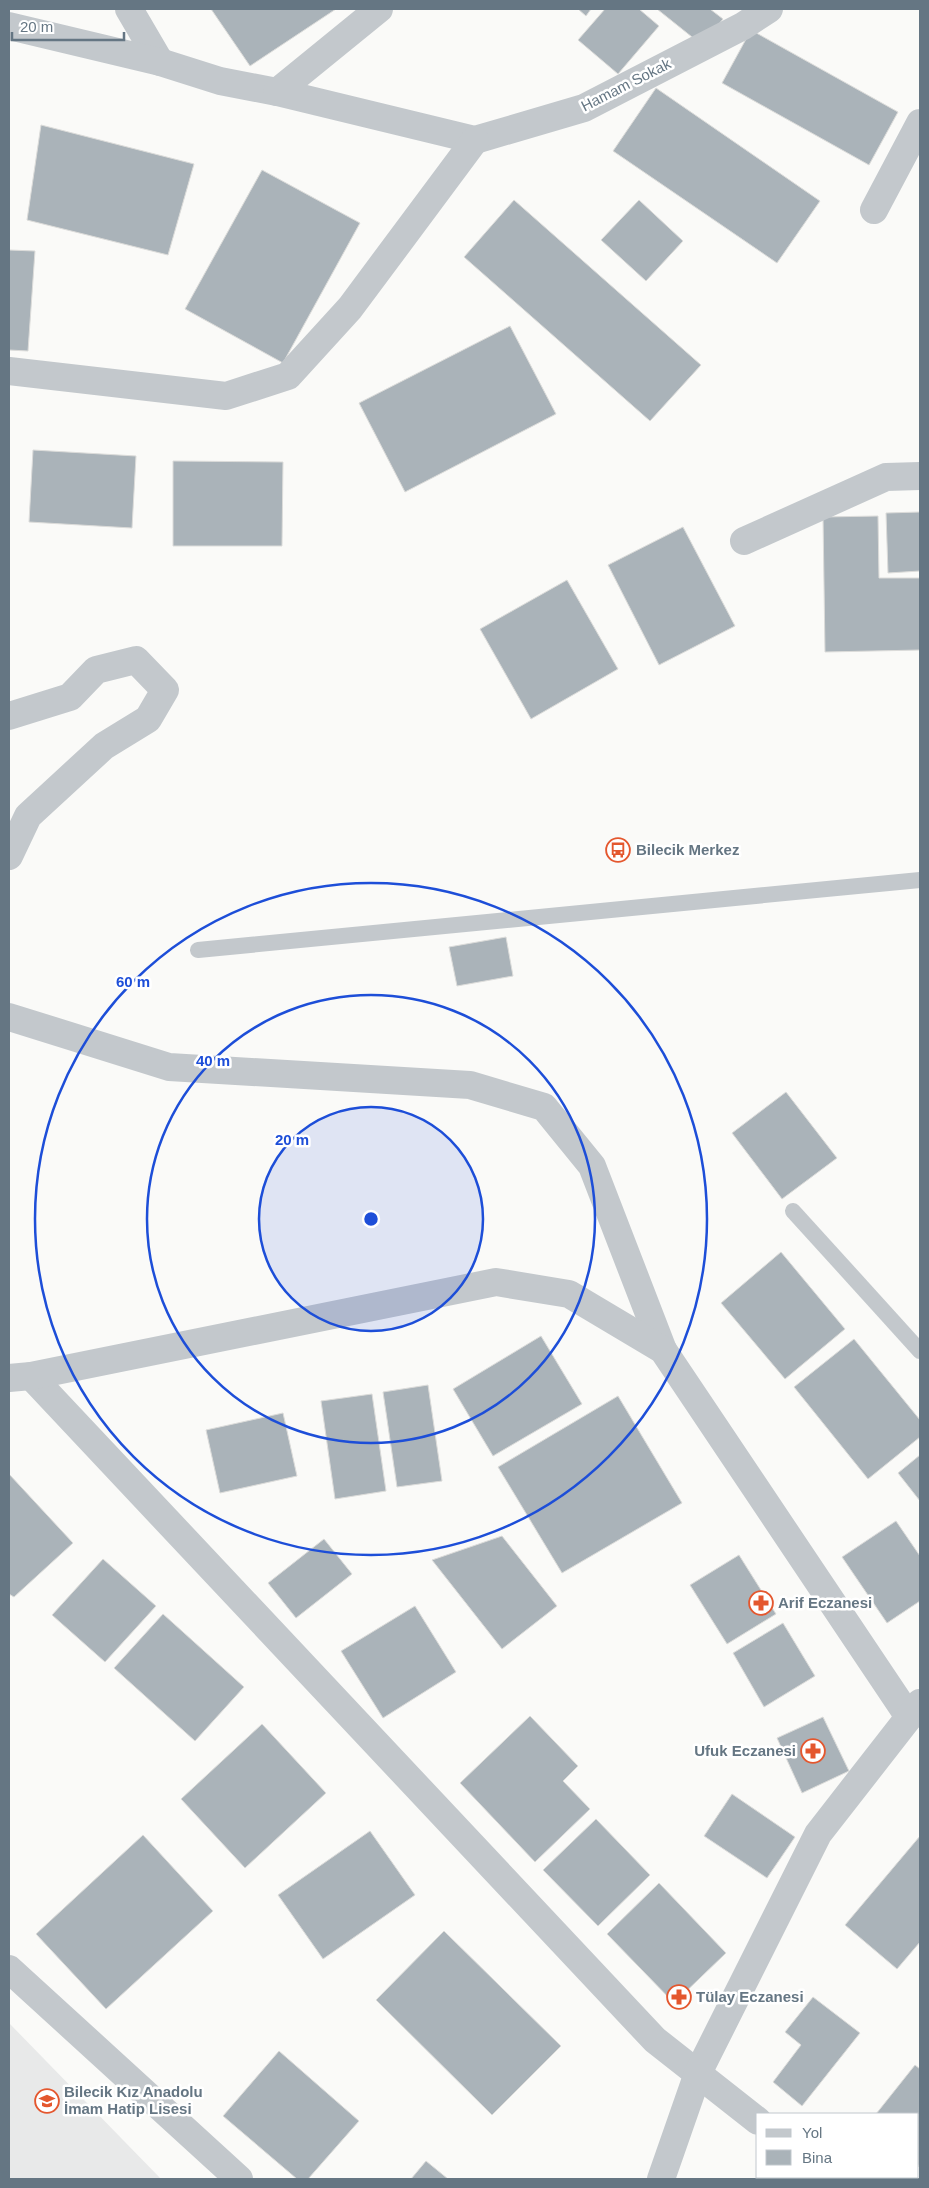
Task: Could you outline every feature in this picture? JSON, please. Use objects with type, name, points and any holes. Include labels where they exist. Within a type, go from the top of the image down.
[{"type":"street","points":[[129,9],[160,62]]},
{"type":"street","points":[[277,92],[379,9]]},
{"type":"street","name":"Hamam Sokak","points":[[475,140],[584,108],[743,26],[769,9]]},
{"type":"street","points":[[9,26],[160,62],[220,81],[277,92],[475,140],[350,308],[288,376],[226,396],[9,371]]},
{"type":"street","points":[[874,210],[920,123]]},
{"type":"street","points":[[744,541],[886,477],[920,476]]},
{"type":"street","points":[[9,716],[70,697],[96,670],[136,660],[165,690],[148,719],[104,746],[28,816],[9,856]]},
{"type":"street","points":[[9,1017],[169,1067],[470,1085],[544,1107],[592,1166],[663,1350],[915,1710],[818,1834],[698,2073],[661,2179]]},
{"type":"street","points":[[20,1377],[496,1282],[569,1294],[663,1350]]},
{"type":"street","points":[[20,1377],[655,2040],[756,2119]]},
{"type":"street","points":[[9,1969],[239,2179]]},
{"type":"lane","points":[[198,950],[920,880]]},
{"type":"lane","points":[[793,1211],[920,1351]]},
{"type":"shaded area","name":"Bilecik Kız Anadolu İmam Hatip Lisesi","points":[[9,2023],[161,2179],[9,2179]]},
{"type":"building","points":[[211,9],[336,9],[250,66]]},
{"type":"building","points":[[578,9],[591,9],[586,16]]},
{"type":"building","points":[[605,9],[639,9],[659,26],[618,74],[578,40]]},
{"type":"building","points":[[657,9],[710,9],[723,19],[702,45]]},
{"type":"building","points":[[751,30],[898,112],[869,165],[722,83]]},
{"type":"building","points":[[656,88],[820,201],[777,263],[613,151]]},
{"type":"building","points":[[41,125],[194,164],[168,255],[27,220]]},
{"type":"building","points":[[262,170],[360,223],[283,363],[185,309]]},
{"type":"building","points":[[514,200],[701,365],[650,421],[464,257]]},
{"type":"building","points":[[639,200],[683,241],[646,281],[601,240]]},
{"type":"building","points":[[9,250],[35,251],[28,351],[9,350]]},
{"type":"building","points":[[510,326],[556,414],[405,492],[359,403]]},
{"type":"building","points":[[33,450],[136,456],[132,528],[29,522]]},
{"type":"building","points":[[173,461],[283,462],[282,546],[173,546]]},
{"type":"building","points":[[920,512],[920,571],[888,573],[886,513]]},
{"type":"building","points":[[878,516],[879,578],[920,578],[920,650],[825,652],[823,517]]},
{"type":"building","points":[[683,527],[735,626],[659,665],[608,565]]},
{"type":"building","points":[[567,580],[618,669],[531,719],[480,629]]},
{"type":"building","points":[[506,937],[513,976],[457,986],[449,947]]},
{"type":"building","points":[[786,1092],[837,1158],[782,1199],[732,1133]]},
{"type":"building","points":[[781,1252],[845,1329],[785,1379],[721,1303]]},
{"type":"building","points":[[541,1336],[582,1404],[493,1456],[453,1389]]},
{"type":"building","points":[[854,1339],[920,1420],[920,1437],[868,1479],[794,1387]]},
{"type":"building","points":[[428,1385],[442,1481],[397,1487],[383,1392]]},
{"type":"building","points":[[372,1394],[386,1491],[335,1499],[321,1401]]},
{"type":"building","points":[[618,1396],[682,1503],[562,1573],[498,1467]]},
{"type":"building","points":[[283,1413],[297,1476],[220,1493],[206,1430]]},
{"type":"building","points":[[920,1455],[920,1501],[898,1473]]},
{"type":"building","points":[[9,1474],[73,1543],[14,1597],[9,1594]]},
{"type":"building","points":[[896,1521],[920,1556],[920,1601],[887,1623],[842,1557]]},
{"type":"building","points":[[502,1536],[557,1606],[502,1649],[432,1560]]},
{"type":"building","points":[[324,1539],[352,1574],[296,1618],[268,1583]]},
{"type":"building","points":[[739,1555],[776,1614],[727,1644],[690,1585]]},
{"type":"building","points":[[103,1559],[156,1606],[105,1662],[52,1615]]},
{"type":"building","points":[[415,1606],[456,1672],[383,1718],[341,1651]]},
{"type":"building","points":[[163,1614],[244,1687],[195,1741],[114,1668]]},
{"type":"building","points":[[783,1623],[815,1676],[764,1707],[733,1653]]},
{"type":"building","points":[[530,1716],[578,1766],[563,1781],[590,1809],[535,1862],[460,1783]]},
{"type":"building","points":[[823,1717],[849,1771],[802,1793],[777,1738]]},
{"type":"building","points":[[262,1724],[326,1793],[245,1868],[181,1799]]},
{"type":"building","points":[[732,1794],[795,1837],[767,1878],[704,1836]]},
{"type":"building","points":[[596,1819],[650,1875],[598,1926],[543,1870]]},
{"type":"building","points":[[370,1831],[415,1895],[323,1959],[278,1895]]},
{"type":"building","points":[[143,1835],[213,1911],[106,2009],[36,1934]]},
{"type":"building","points":[[920,1836],[920,1942],[897,1969],[845,1925]]},
{"type":"building","points":[[659,1883],[726,1953],[674,2003],[607,1934]]},
{"type":"building","points":[[444,1931],[561,2046],[492,2115],[376,2000]]},
{"type":"building","points":[[813,1997],[860,2033],[802,2106],[773,2082],[801,2045],[785,2032]]},
{"type":"building","points":[[279,2051],[359,2121],[308,2179],[297,2179],[223,2116]]},
{"type":"building","points":[[915,2065],[920,2069],[919,2165],[919,2113],[877,2113]]},
{"type":"building","points":[[426,2161],[448,2179],[411,2179]]},
{"type":"place","name":"Bilecik Merkez","points":[[618,850]]},
{"type":"place","name":"Arif Eczanesi","points":[[761,1603]]},
{"type":"place","name":"Ufuk Eczanesi","points":[[813,1751]]},
{"type":"place","name":"Tülay Eczanesi","points":[[679,1997]]},
{"type":"place","name":"Bilecik Kız Anadolu İmam Hatip Lisesi","points":[[47,2101]]}]
